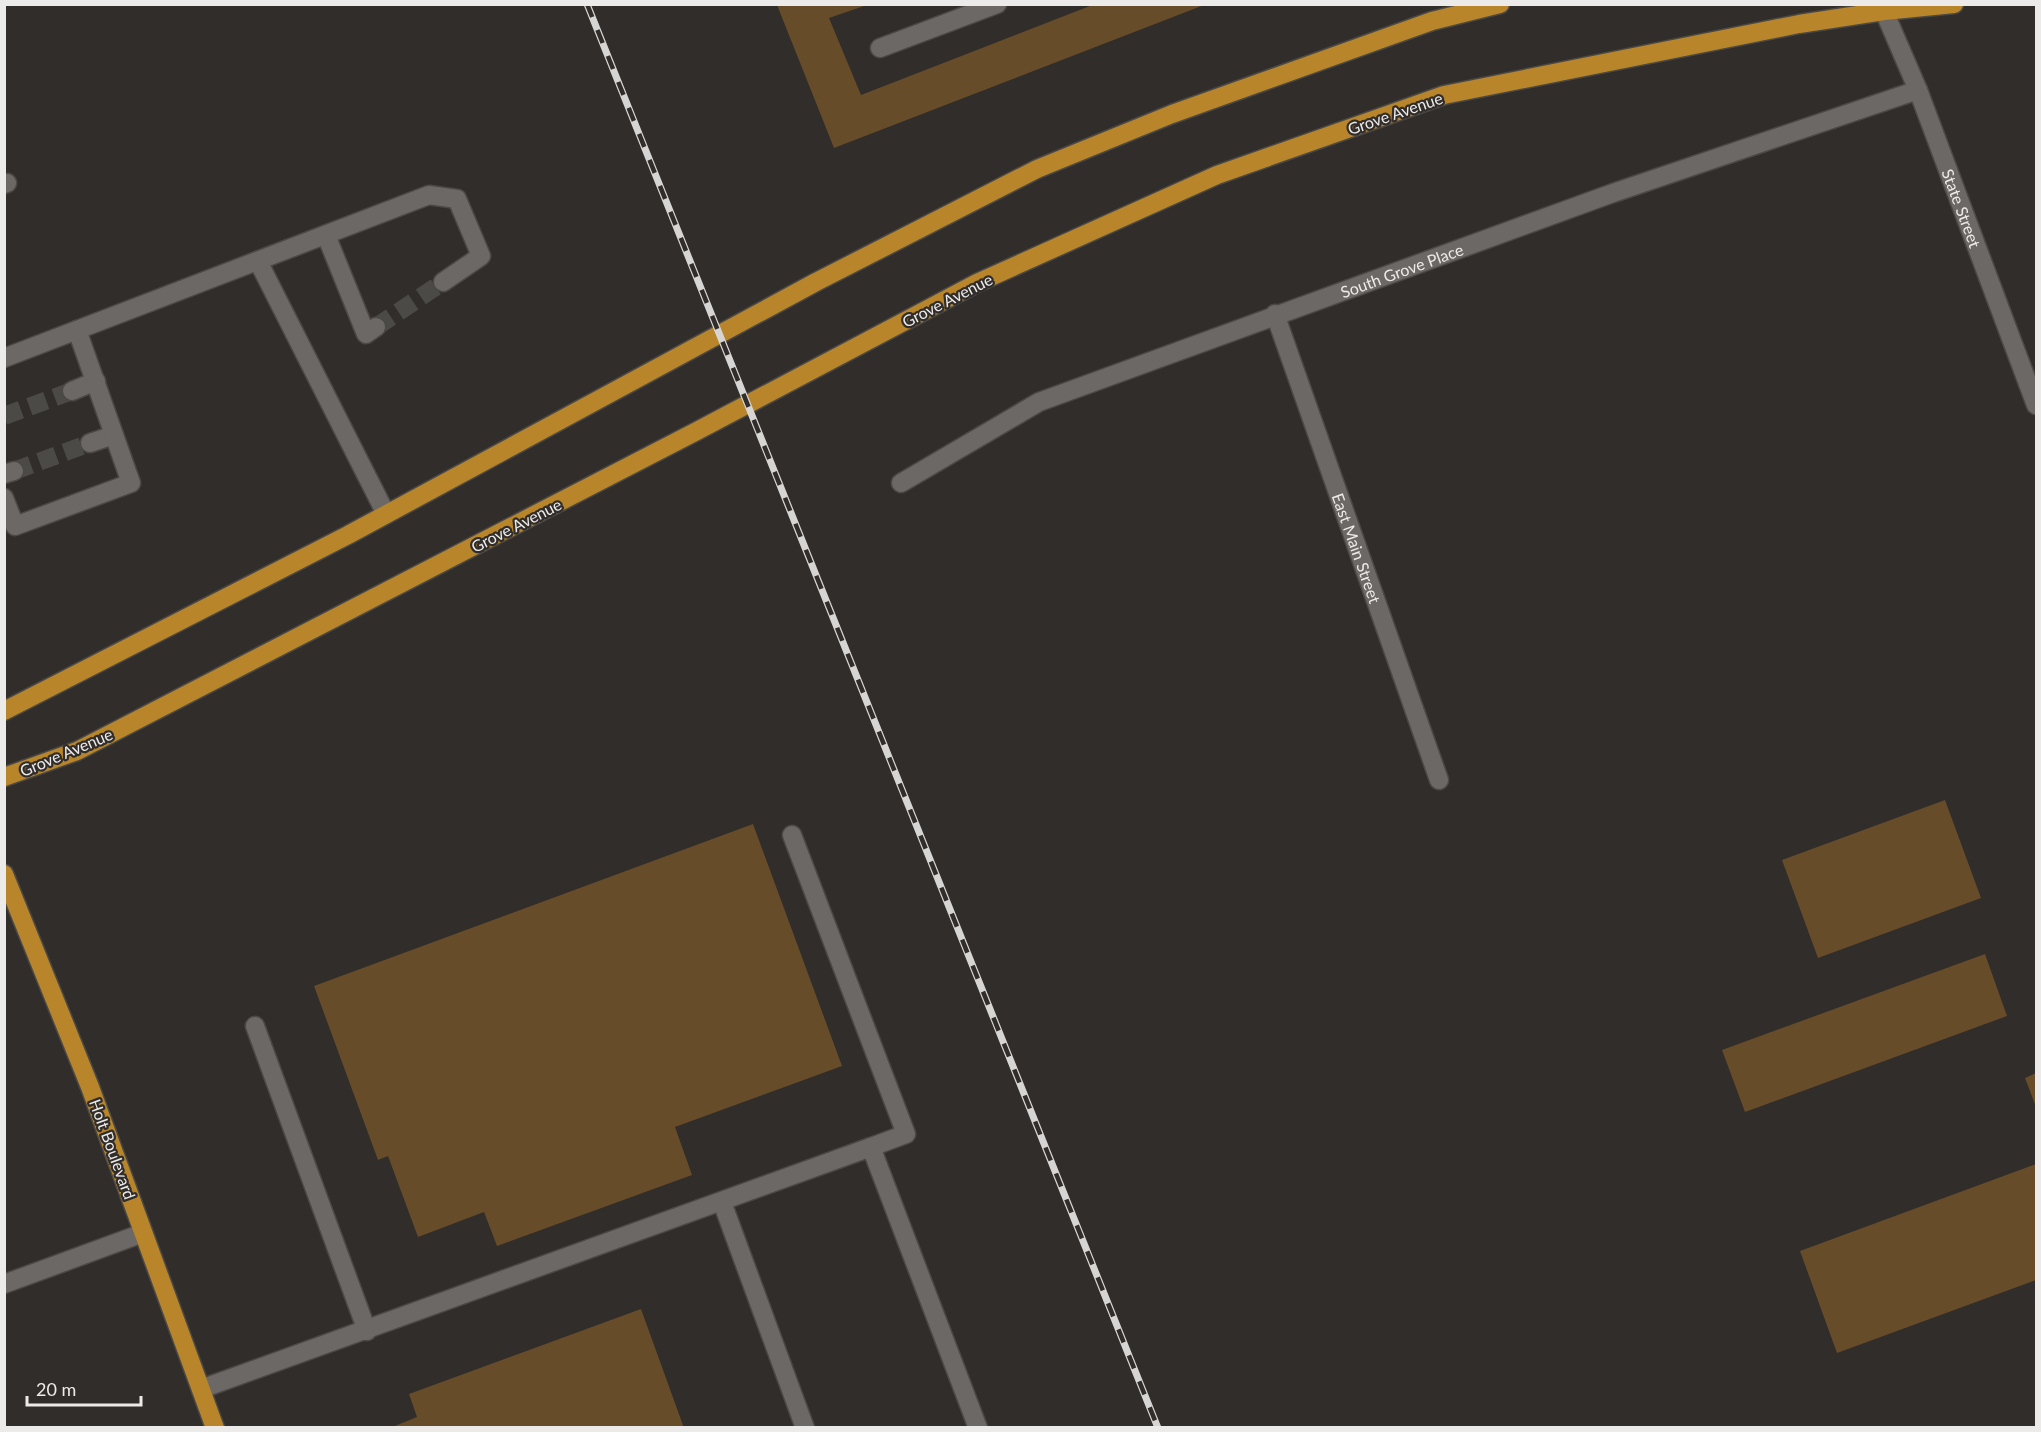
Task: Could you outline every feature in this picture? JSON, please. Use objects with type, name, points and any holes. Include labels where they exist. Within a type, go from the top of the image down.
[{"type":"main road","points":[[4,711],[386,514],[816,282],[1037,169],[1172,114],[1432,21],[1500,4]]},
{"type":"main road","name":"Grove Avenue","points":[[4,777],[77,751],[632,465],[977,283],[1217,175],[1444,95],[1883,7],[1954,4]]},
{"type":"main road","name":"Holt Boulevard","points":[[4,874],[90,1087],[215,1428]]},
{"type":"street","points":[[880,48],[997,4]]},
{"type":"street","name":"State Street","points":[[1883,7],[1918,90],[2037,405]]},
{"type":"street","name":"South Grove Place","points":[[901,483],[1039,402],[1275,314],[1613,193],[1918,90]]},
{"type":"street","points":[[4,358],[429,195],[457,199],[481,256],[443,282]]},
{"type":"street","points":[[326,235],[366,334],[376,327]]},
{"type":"street","points":[[258,261],[386,514]]},
{"type":"street","name":"East Main Street","points":[[1275,314],[1438,780]]},
{"type":"street","points":[[4,498],[15,526],[130,483],[77,330]]},
{"type":"street","points":[[72,391],[96,381]]},
{"type":"street","points":[[90,443],[114,435]]},
{"type":"street","points":[[201,1389],[367,1331],[906,1134],[792,835]]},
{"type":"street","points":[[255,1026],[367,1331]]},
{"type":"street","points":[[871,1147],[978,1428]]},
{"type":"street","points":[[722,1202],[805,1428]]},
{"type":"street","points":[[4,1284],[143,1233]]},
{"type":"building","points":[[1095,4],[1204,5],[834,148],[777,5],[867,5],[829,18],[861,95]]},
{"type":"building","points":[[1945,800],[1981,898],[1818,958],[1782,860]]},
{"type":"building","points":[[753,824],[842,1066],[675,1127],[692,1175],[497,1246],[484,1212],[418,1237],[388,1156],[378,1160],[314,986]]},
{"type":"building","points":[[1985,954],[2007,1016],[1745,1112],[1722,1050]]},
{"type":"building","points":[[2036,1073],[2036,1107],[2025,1078]]},
{"type":"building","points":[[2036,1164],[2036,1280],[1837,1353],[1800,1251]]},
{"type":"building","points":[[641,1309],[684,1428],[390,1428],[417,1417],[409,1394]]},
{"type":"tunnel","points":[[376,327],[443,282]]},
{"type":"tunnel","points":[[4,416],[72,391]]},
{"type":"tunnel","points":[[14,471],[90,443]]},
{"type":"railway","points":[[587,4],[1158,1428]]}]
